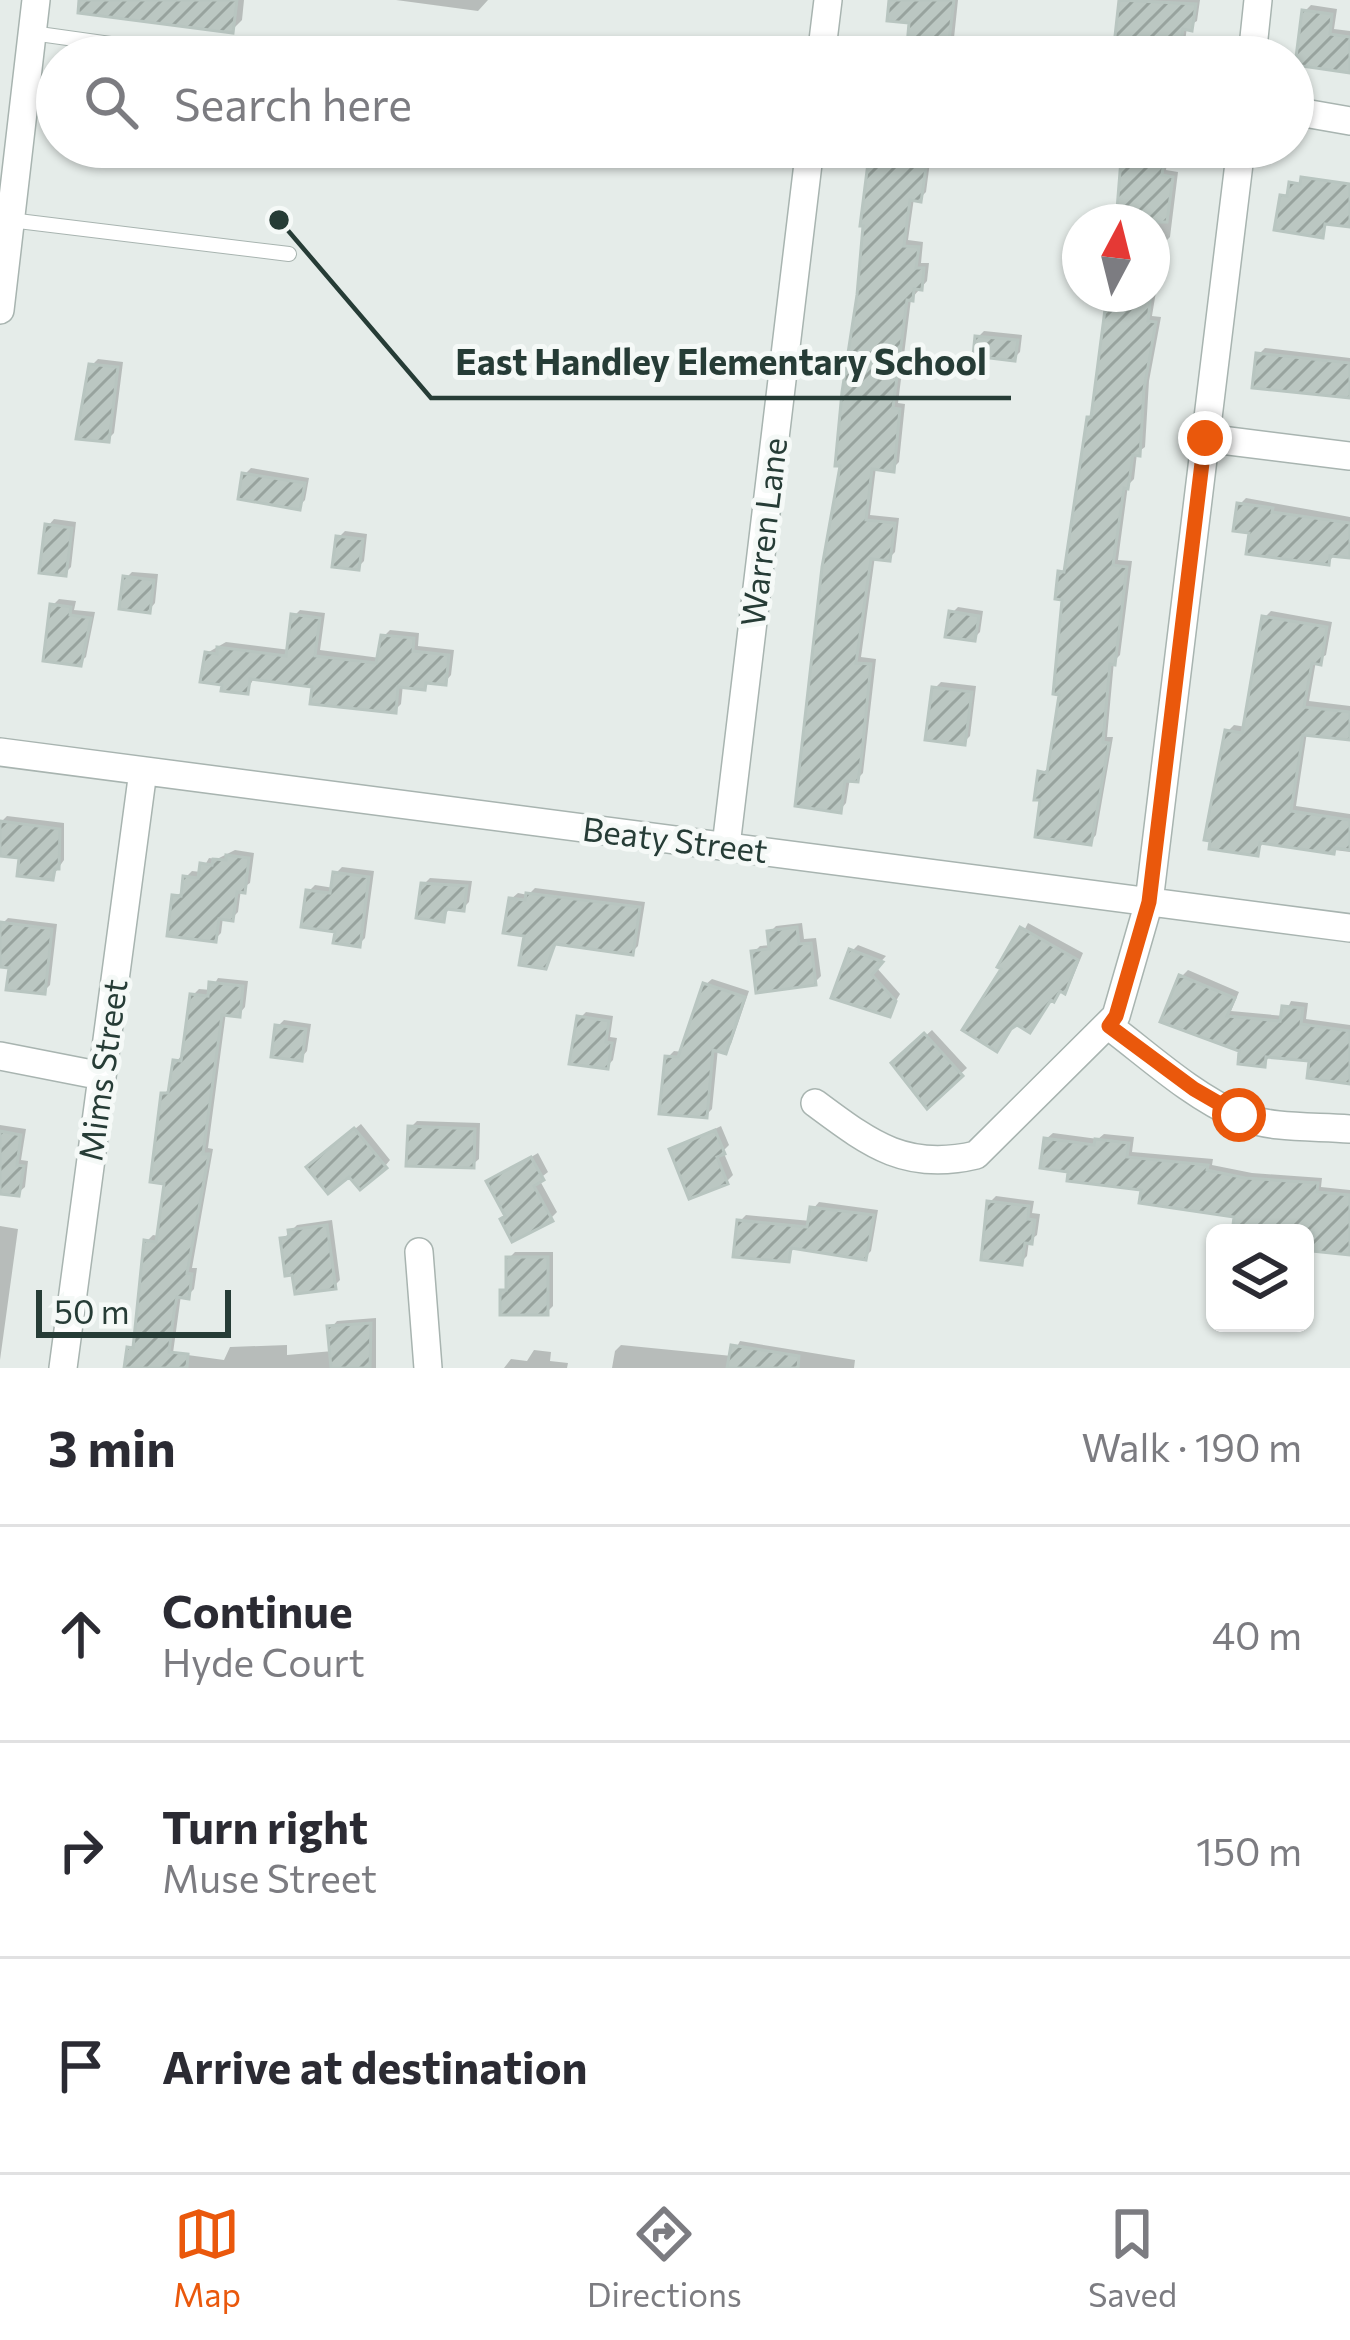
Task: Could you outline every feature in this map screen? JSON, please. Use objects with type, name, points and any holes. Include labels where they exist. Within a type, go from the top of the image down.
[{"type":"street","points":[[1,293],[36,0]]},
{"type":"street","points":[[824,36],[828,0]]},
{"type":"street","points":[[1254,36],[1258,0]]},
{"type":"street","points":[[1314,115],[1350,121]]},
{"type":"street","name":"Warren Lane","points":[[726,846],[807,168]]},
{"type":"street","points":[[815,1102],[872,1145],[913,1159],[946,1162],[976,1155],[1116,1016],[1149,902],[1237,168]]},
{"type":"street","points":[[1205,438],[1350,456]]},
{"type":"street","name":"Beaty Street","points":[[0,752],[1350,928]]},
{"type":"street","name":"Mims Street","points":[[63,1368],[143,771]]},
{"type":"street","points":[[1109,1026],[1194,1089],[1239,1115],[1270,1124],[1350,1129]]},
{"type":"street","points":[[0,1056],[102,1076]]},
{"type":"street","points":[[419,1252],[428,1368]]},
{"type":"lane","points":[[32,33],[53,36]]},
{"type":"lane","points":[[10,220],[290,254]]},
{"type":"building","points":[[79,0],[237,0],[233,33],[78,13]]},
{"type":"building","points":[[889,0],[954,0],[950,36],[908,36],[909,23],[887,21]]},
{"type":"building","points":[[1119,0],[1196,4],[1192,31],[1183,29],[1182,36],[1115,36]]},
{"type":"building","points":[[1302,10],[1332,14],[1330,34],[1350,37],[1350,73],[1314,68],[1314,36],[1299,36]]},
{"type":"building","points":[[867,168],[926,168],[921,202],[910,200],[904,246],[919,247],[916,268],[924,268],[922,290],[914,289],[913,301],[907,300],[893,408],[900,409],[894,472],[872,469],[866,520],[895,523],[890,561],[871,559],[856,663],[871,664],[862,753],[858,782],[845,781],[841,813],[795,806],[822,567],[840,466],[835,466],[857,295]]},
{"type":"building","points":[[1120,168],[1163,168],[1162,175],[1173,177],[1169,204],[1117,204]]},
{"type":"building","points":[[1301,177],[1350,184],[1350,227],[1325,224],[1323,238],[1274,230],[1280,195],[1287,196],[1289,182],[1300,184]]},
{"type":"building","points":[[1105,312],[1149,312],[1148,321],[1156,322],[1144,389],[1140,456],[1133,455],[1128,489],[1124,488],[1113,565],[1127,567],[1115,665],[1110,664],[1103,742],[1109,743],[1091,845],[1035,837],[1040,800],[1034,800],[1038,771],[1047,773],[1059,695],[1053,694],[1062,600],[1055,599],[1058,571],[1064,572],[1087,417],[1091,417]]},
{"type":"building","points":[[975,336],[1018,340],[1015,361],[973,356]]},
{"type":"building","points":[[1256,353],[1350,363],[1350,398],[1252,388]]},
{"type":"building","points":[[89,364],[118,367],[109,442],[76,439]]},
{"type":"building","points":[[242,473],[305,483],[300,510],[238,499]]},
{"type":"building","points":[[1237,503],[1350,523],[1350,558],[1330,556],[1329,565],[1246,554],[1249,533],[1233,531]]},
{"type":"building","points":[[45,524],[72,528],[66,576],[39,573]]},
{"type":"building","points":[[336,536],[363,539],[359,570],[332,567]]},
{"type":"building","points":[[123,576],[154,580],[150,613],[119,609]]},
{"type":"building","points":[[50,604],[71,607],[70,615],[91,618],[81,666],[43,661]]},
{"type":"building","points":[[949,611],[979,616],[975,641],[945,637]]},
{"type":"building","points":[[291,614],[320,618],[315,656],[376,663],[381,635],[414,638],[413,651],[449,655],[446,685],[426,683],[425,690],[398,687],[396,713],[310,704],[312,687],[250,679],[248,694],[221,691],[222,685],[200,682],[205,652],[217,654],[217,647],[286,656]]},
{"type":"building","points":[[1262,616],[1327,627],[1321,665],[1312,663],[1304,707],[1350,712],[1350,740],[1303,735],[1291,811],[1350,820],[1350,850],[1335,848],[1334,854],[1260,843],[1258,856],[1209,849],[1210,841],[1204,840],[1225,730],[1242,733]]},
{"type":"building","points":[[932,687],[972,692],[965,745],[925,740]]},
{"type":"building","points":[[0,821],[60,829],[59,869],[53,880],[17,876],[19,858],[0,856]]},
{"type":"building","points":[[226,855],[249,858],[245,893],[237,892],[233,921],[219,919],[216,942],[167,936],[172,895],[181,896],[183,876],[198,878],[200,863],[212,865],[213,859],[226,860]]},
{"type":"building","points":[[333,872],[369,877],[360,947],[333,943],[335,932],[301,927],[306,890],[330,893]]},
{"type":"building","points":[[421,883],[467,886],[464,911],[446,909],[444,922],[416,918]]},
{"type":"building","points":[[526,893],[640,907],[633,955],[555,944],[546,969],[519,965],[524,936],[503,933],[509,898],[525,900]]},
{"type":"building","points":[[0,922],[52,929],[45,994],[6,990],[9,968],[0,967]]},
{"type":"building","points":[[797,927],[799,944],[811,943],[816,985],[756,993],[751,951],[769,949],[767,931]]},
{"type":"building","points":[[1020,927],[1078,960],[1065,994],[1060,991],[1051,1000],[1030,1033],[1017,1025],[1011,1029],[997,1052],[962,1030],[1001,969],[997,967]]},
{"type":"building","points":[[849,949],[883,962],[872,975],[896,1001],[890,1017],[831,998]]},
{"type":"building","points":[[1179,975],[1235,998],[1227,1016],[1280,1021],[1282,1006],[1303,1008],[1301,1024],[1350,1031],[1350,1084],[1307,1078],[1309,1061],[1266,1057],[1265,1067],[1238,1064],[1239,1051],[1160,1022]]},
{"type":"building","points":[[209,982],[243,986],[240,1017],[222,1015],[203,1154],[209,1154],[187,1273],[192,1274],[189,1299],[177,1297],[174,1312],[169,1352],[188,1354],[187,1368],[124,1368],[127,1347],[133,1348],[144,1240],[156,1242],[164,1184],[150,1182],[161,1093],[168,1093],[173,1060],[181,1061],[190,994],[208,996]]},
{"type":"building","points":[[703,983],[745,997],[726,1054],[713,1050],[707,1118],[659,1114],[665,1056],[678,1057]]},
{"type":"building","points":[[577,1016],[609,1021],[608,1069],[569,1064]]},
{"type":"building","points":[[275,1025],[306,1029],[302,1061],[271,1057]]},
{"type":"building","points":[[924,1033],[963,1076],[927,1109],[891,1063]]},
{"type":"building","points":[[408,1126],[475,1129],[474,1168],[406,1166]]},
{"type":"building","points":[[354,1128],[387,1168],[360,1190],[349,1177],[328,1194],[306,1167]]},
{"type":"building","points":[[715,1130],[725,1154],[717,1157],[728,1184],[689,1199],[669,1149]]},
{"type":"building","points":[[0,1131],[21,1135],[17,1165],[24,1166],[19,1196],[0,1194]]},
{"type":"building","points":[[1044,1138],[1094,1145],[1095,1139],[1129,1143],[1127,1157],[1208,1165],[1207,1170],[1245,1178],[1318,1183],[1317,1192],[1350,1195],[1350,1255],[1314,1251],[1314,1224],[1233,1224],[1234,1217],[1139,1203],[1141,1190],[1067,1181],[1068,1172],[1040,1168]]},
{"type":"building","points":[[531,1157],[544,1180],[534,1186],[553,1221],[512,1242],[500,1219],[505,1216],[486,1181]]},
{"type":"building","points":[[987,1201],[1029,1206],[1028,1219],[1035,1220],[1032,1244],[1025,1243],[1022,1265],[981,1260]]},
{"type":"building","points":[[810,1207],[874,1215],[866,1260],[791,1248],[789,1262],[733,1257],[737,1220],[807,1227]]},
{"type":"building","points":[[327,1225],[336,1289],[295,1294],[292,1275],[285,1276],[280,1238],[289,1237],[288,1230]]},
{"type":"building","points":[[506,1257],[548,1257],[548,1315],[500,1315]]},
{"type":"building","points":[[371,1323],[370,1368],[331,1368],[327,1326]]},
{"type":"building","points":[[731,1345],[799,1356],[798,1368],[727,1368]]},
{"type":"place","name":"East Handley Elementary School","points":[[279,220]]},
{"type":"route","points":[[1205,438],[1149,902],[1109,1026],[1194,1089],[1239,1115]]}]
